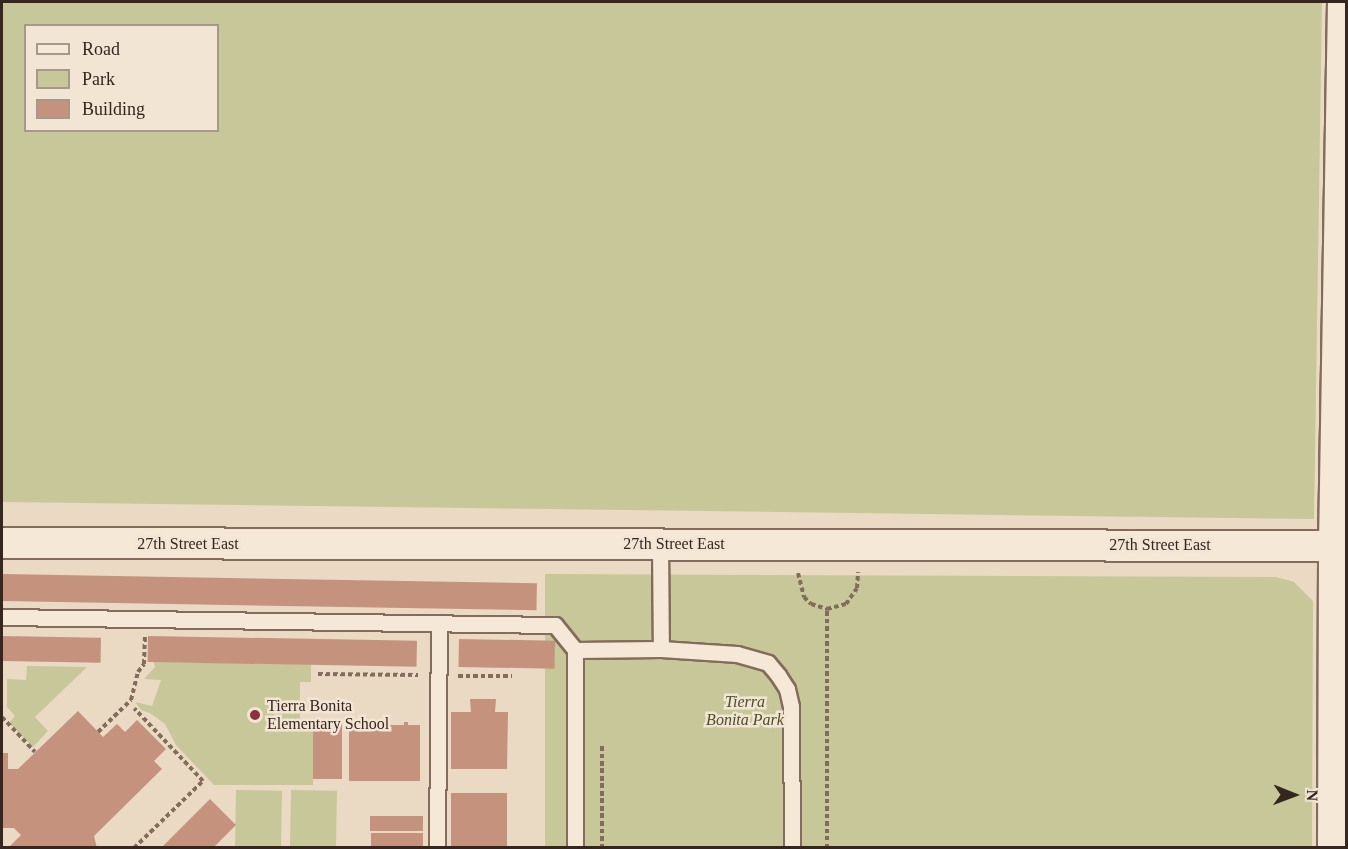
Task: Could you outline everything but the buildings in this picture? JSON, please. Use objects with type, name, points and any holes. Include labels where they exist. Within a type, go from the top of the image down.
[{"type":"street","points":[[1333,848],[1340,546],[1343,2]]},
{"type":"street","name":"27th Street East","points":[[2,543],[1340,546]]},
{"type":"lane","points":[[660,544],[661,649]]},
{"type":"lane","points":[[2,617],[555,625],[575,650],[575,848]]},
{"type":"lane","points":[[437,848],[439,623]]},
{"type":"lane","points":[[575,650],[661,649],[737,654],[768,663],[787,689],[791,707],[792,848]]},
{"type":"path","points":[[798,571],[804,597],[811,604],[827,609],[846,604],[852,597],[857,588],[858,572]]},
{"type":"path","points":[[827,609],[827,848]]},
{"type":"path","points":[[98,732],[131,700],[138,672],[144,664]]},
{"type":"path","points":[[318,674],[512,676]]},
{"type":"path","points":[[134,708],[203,781],[134,848]]},
{"type":"path","points":[[2,717],[35,752]]},
{"type":"path","points":[[602,745],[602,848]]},
{"type":"green space","points":[[2,2],[1322,2],[1314,519],[2,502]]},
{"type":"green space","name":"Tierra Bonita Park","points":[[545,574],[1276,577],[1294,582],[1313,601],[1312,847],[545,848]]},
{"type":"green space","points":[[154,662],[311,664],[311,682],[300,682],[300,726],[313,727],[313,785],[214,785],[176,745],[165,724],[150,713],[141,710],[135,702],[152,706],[161,680],[144,679],[155,667]]},
{"type":"green space","points":[[27,666],[87,667],[35,717],[48,731],[33,747],[9,723],[15,716],[7,707],[7,679],[26,680]]},
{"type":"green space","points":[[236,790],[282,791],[281,848],[235,847]]},
{"type":"green space","points":[[291,790],[337,791],[336,848],[290,847]]},
{"type":"place","name":"Tierra Bonita Elementary School","points":[[255,715]]}]
